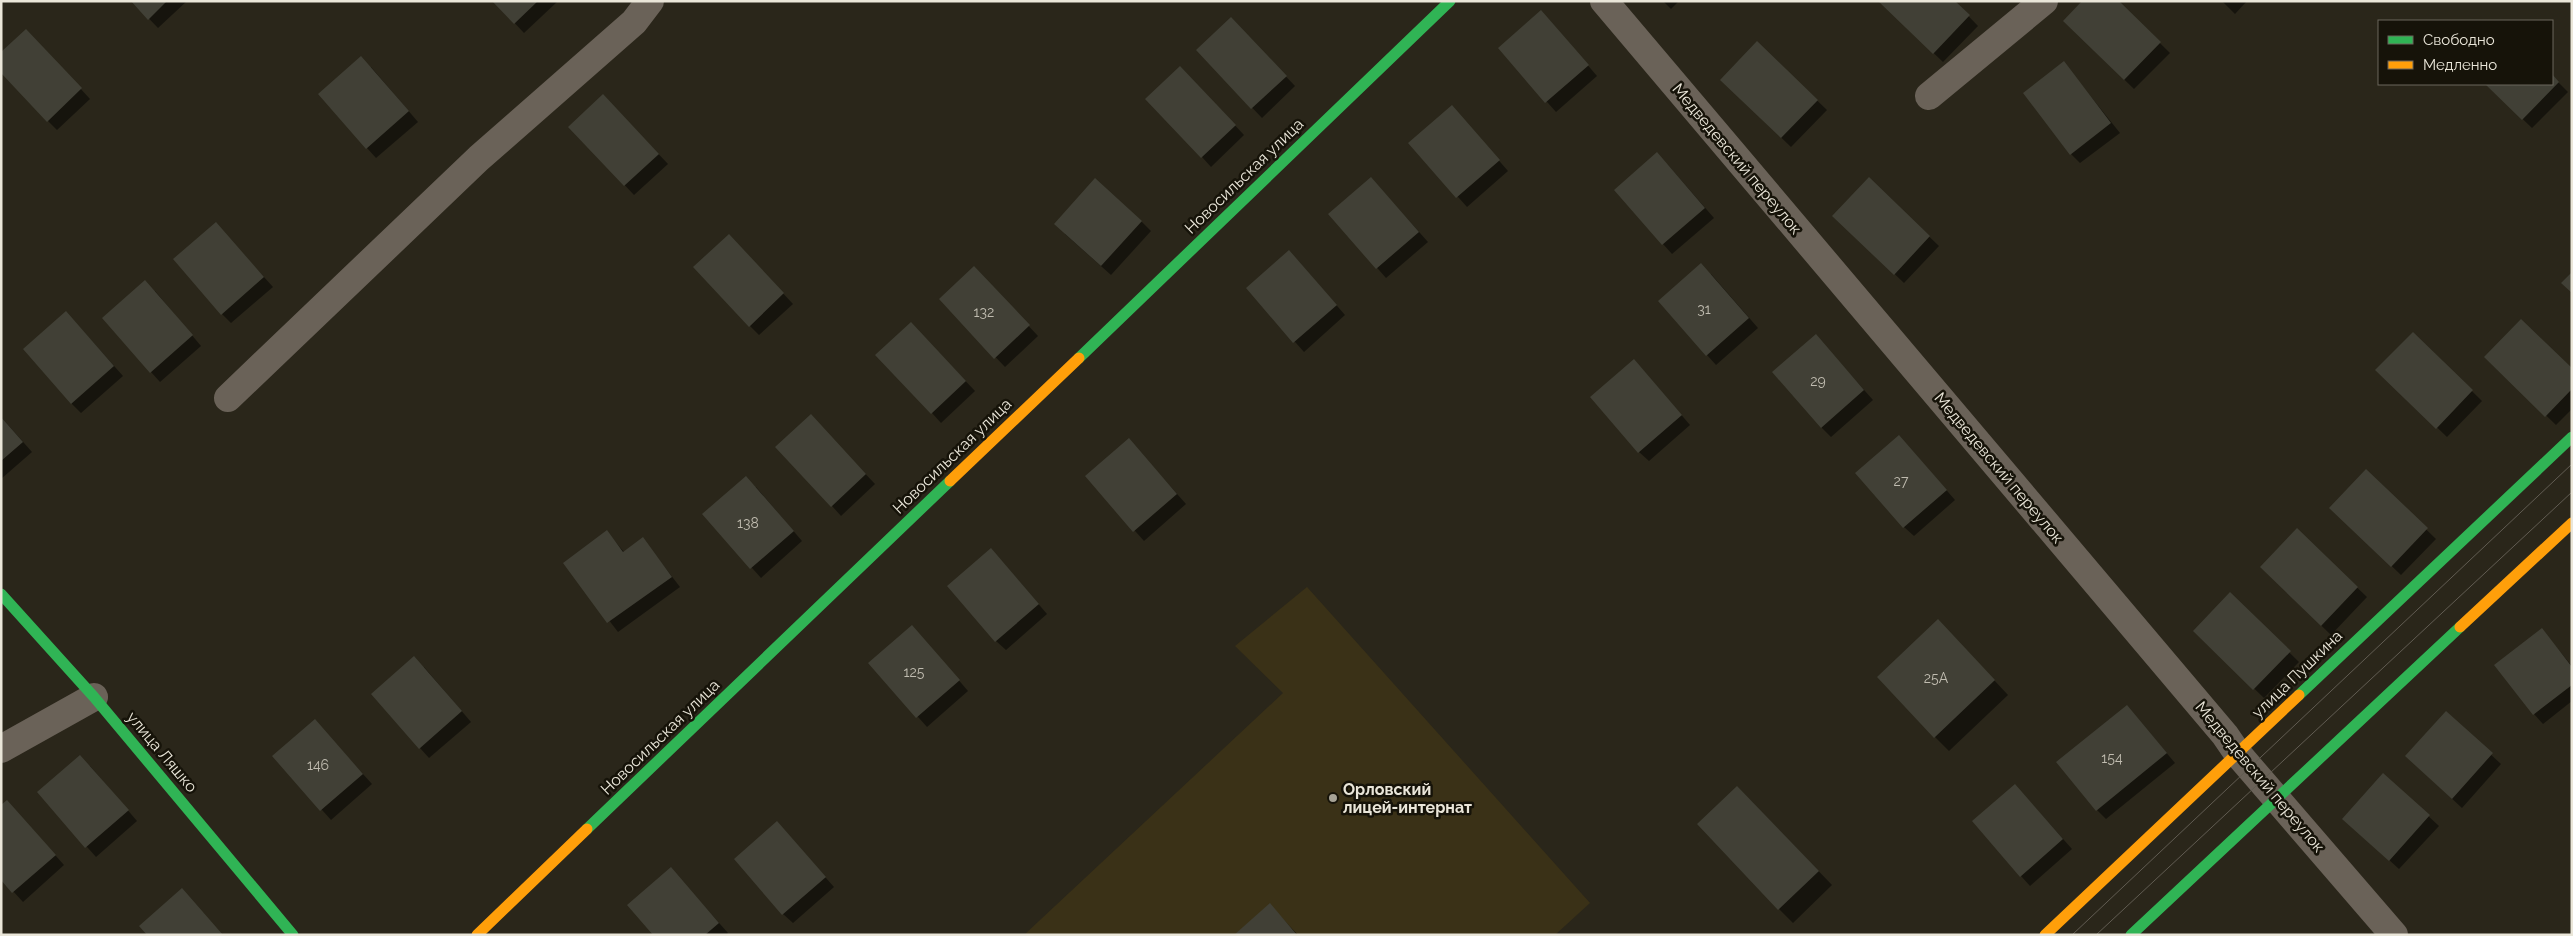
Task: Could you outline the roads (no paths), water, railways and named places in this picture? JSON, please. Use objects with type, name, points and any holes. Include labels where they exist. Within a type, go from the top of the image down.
[{"type":"main road","name":"Новосильская улица","points":[[477,935],[1450,1]]},
{"type":"main road","name":"улица Пушкина","points":[[2045,935],[2572,437]]},
{"type":"main road","points":[[2131,935],[2572,523]]},
{"type":"main road","name":"улица Ляшко","points":[[1,594],[94,697],[293,935]]},
{"type":"street","points":[[228,398],[479,158],[634,22],[650,1]]},
{"type":"street","name":"Медведевский переулок","points":[[1604,1],[2225,735],[2238,754],[2394,935]]},
{"type":"street","points":[[1929,96],[2044,1]]},
{"type":"street","points":[[1,749],[94,697]]},
{"type":"tram line","points":[[2072,935],[2572,464]]},
{"type":"tram line","points":[[2096,935],[2572,492]]},
{"type":"place","name":"Орловский лицей-интернат","points":[[1333,798]]}]
